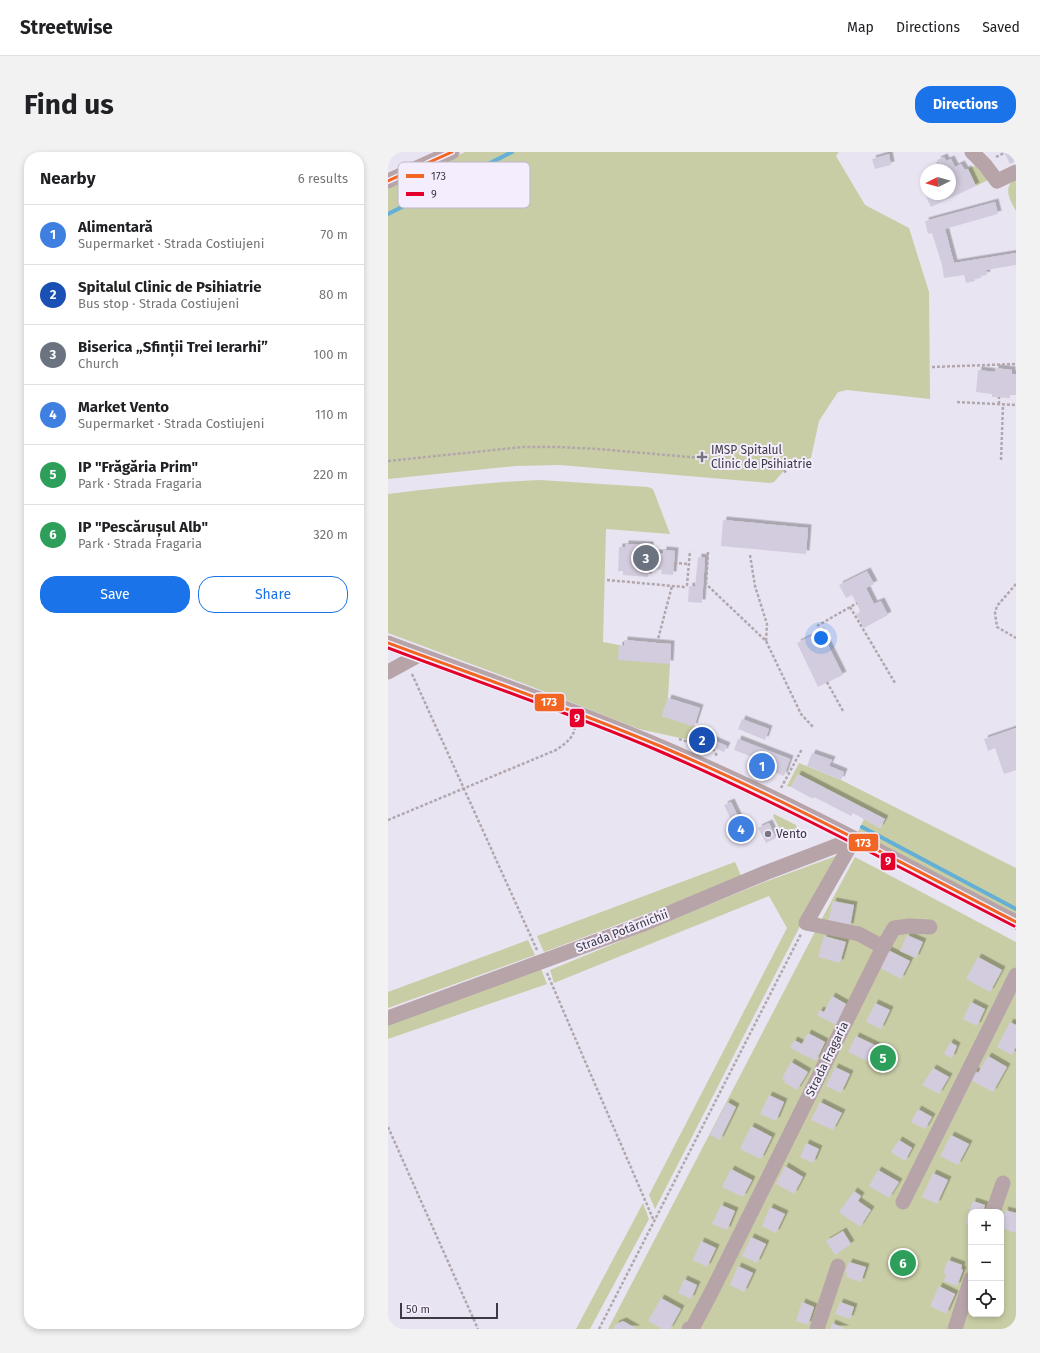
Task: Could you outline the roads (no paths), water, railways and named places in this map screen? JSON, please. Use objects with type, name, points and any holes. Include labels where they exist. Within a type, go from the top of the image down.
[{"type":"street","points":[[430,162],[452,152]]},
{"type":"street","points":[[972,152],[986,165],[998,181],[1016,172]]},
{"type":"street","points":[[388,181],[398,176]]},
{"type":"street","points":[[388,643],[413,658],[573,711],[696,762],[776,799],[1016,922]]},
{"type":"street","points":[[388,672],[413,658]]},
{"type":"street","points":[[854,839],[806,923],[859,934],[883,946]]},
{"type":"street","name":"Strada Potârnichii","points":[[388,1018],[641,925],[765,873],[854,839]]},
{"type":"street","name":"Strada Fragaria","points":[[689,1329],[693,1326],[713,1289],[883,946],[894,928],[909,926],[930,927]]},
{"type":"street","points":[[903,1202],[1016,975]]},
{"type":"street","points":[[994,1209],[1003,1183]]},
{"type":"street","points":[[817,1329],[838,1266]]},
{"type":"street","points":[[954,1329],[970,1281]]},
{"type":"waterway","points":[[492,162],[512,152]]},
{"type":"waterway","points":[[388,214],[400,208]]},
{"type":"waterway","points":[[862,827],[1016,909]]},
{"type":"place","name":"IMSP Spitalul Clinic de Psihiatrie","points":[[702,457]]},
{"type":"place","name":"Biserica „Sfinții Trei Ierarhi”","points":[[646,558]]},
{"type":"place","name":"Spitalul Clinic de Psihiatrie","points":[[702,740]]},
{"type":"place","name":"Alimentară","points":[[762,766]]},
{"type":"place","name":"Market Vento","points":[[741,829]]},
{"type":"place","name":"Vento","points":[[768,834]]},
{"type":"place","name":"IP \"Frăgăria Prim\"","points":[[883,1058]]},
{"type":"place","name":"IP \"Pescărușul Alb\"","points":[[903,1263]]}]
